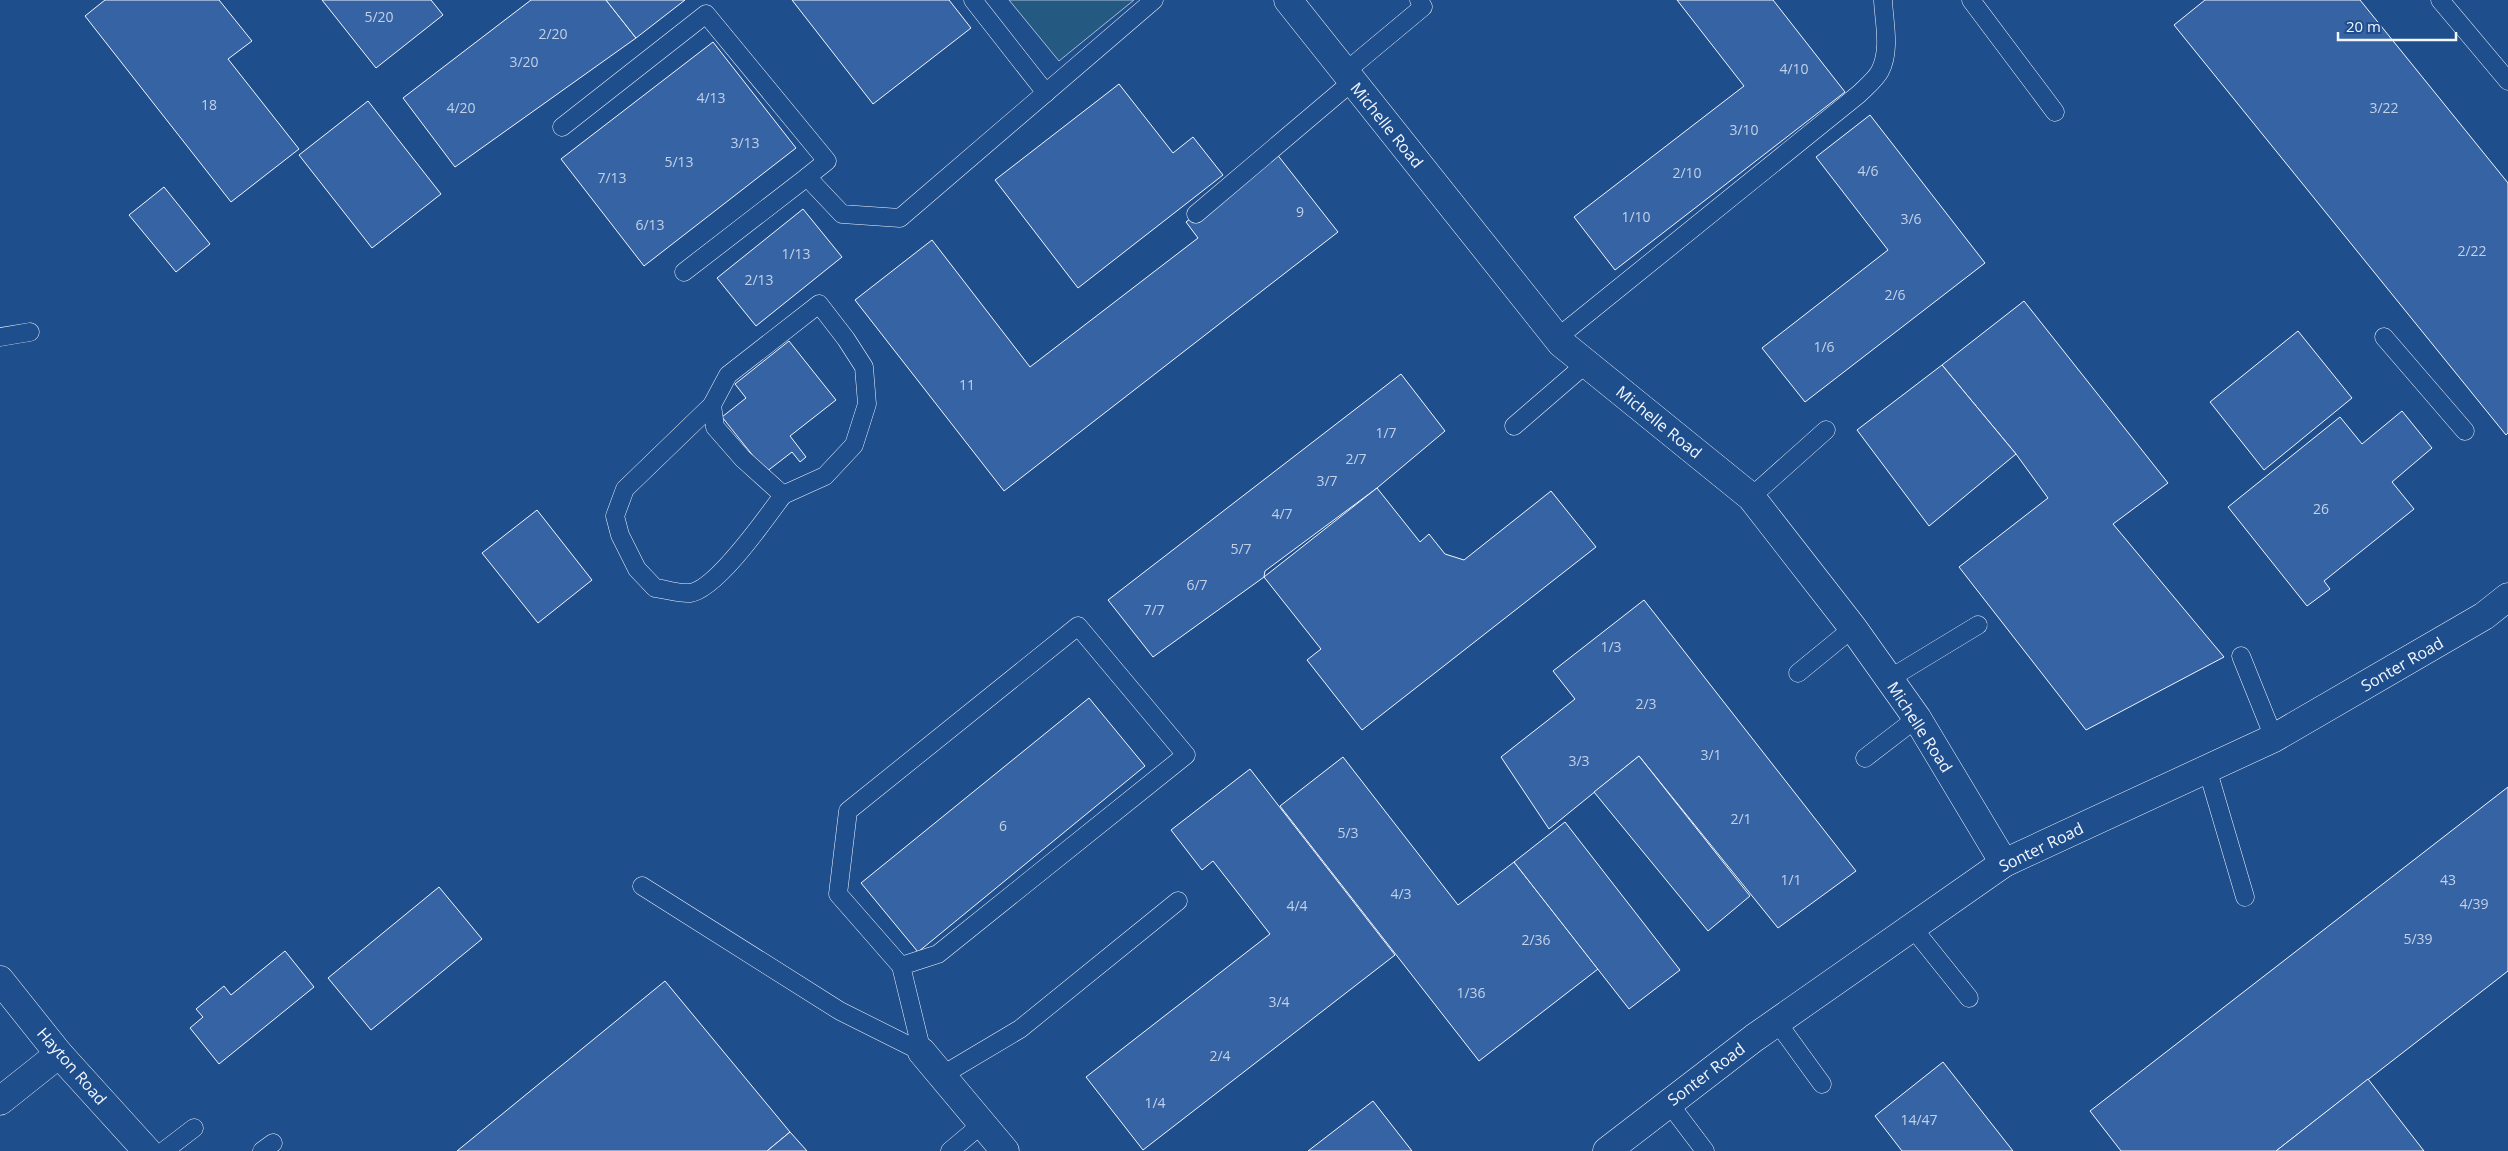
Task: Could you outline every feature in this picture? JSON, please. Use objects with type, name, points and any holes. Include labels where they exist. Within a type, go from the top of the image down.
[{"type":"street","name":"Michelle Road","points":[[1288,0],[1557,338],[1751,496],[1853,628],[1917,718],[2004,863]]},
{"type":"street","name":"Sonter Road","points":[[1607,1151],[1668,1102],[1777,1022],[2004,863],[2274,738],[2484,616],[2508,597]]},
{"type":"street","name":"Hayton Road","points":[[0,980],[59,1054],[147,1151]]},
{"type":"street","points":[[922,1052],[1005,1151]]},
{"type":"street","points":[[0,1101],[59,1054]]},
{"type":"lane","points":[[973,0],[1046,93]]},
{"type":"lane","points":[[807,177],[842,214],[900,218],[1154,0]]},
{"type":"lane","points":[[1196,214],[1349,77],[1423,6],[1419,0]]},
{"type":"lane","points":[[1557,338],[1859,94],[1880,72],[1884,61],[1886,35],[1883,0]]},
{"type":"lane","points":[[1971,0],[2055,112]]},
{"type":"lane","points":[[2440,0],[2508,82]]},
{"type":"lane","points":[[562,127],[706,14],[827,161],[684,272]]},
{"type":"lane","points":[[819,304],[846,339],[864,367],[867,404],[854,445],[825,476],[783,495],[754,535],[714,580],[690,593],[655,588],[637,569],[620,536],[615,516],[625,489],[712,405],[728,375],[819,304]]},
{"type":"lane","points":[[0,337],[30,332]]},
{"type":"lane","points":[[2384,337],[2464,431]]},
{"type":"lane","points":[[1514,426],[1587,363]]},
{"type":"lane","points":[[712,405],[715,427],[743,459],[783,495]]},
{"type":"lane","points":[[1751,496],[1826,430]]},
{"type":"lane","points":[[1889,679],[1978,625]]},
{"type":"lane","points":[[901,966],[938,954],[1186,755],[1078,626],[848,811],[838,894],[901,966],[922,1052]]},
{"type":"lane","points":[[1798,673],[1853,628]]},
{"type":"lane","points":[[2240,656],[2274,738]]},
{"type":"lane","points":[[1865,758],[1917,718]]},
{"type":"lane","points":[[2207,768],[2245,898]]},
{"type":"lane","points":[[642,886],[840,1011],[922,1052]]},
{"type":"lane","points":[[941,1076],[1020,1029],[1178,901]]},
{"type":"lane","points":[[1912,927],[1969,998]]},
{"type":"lane","points":[[1777,1022],[1822,1084]]},
{"type":"lane","points":[[1668,1102],[1706,1151]]},
{"type":"lane","points":[[950,1151],[982,1124]]},
{"type":"lane","points":[[164,1151],[194,1128]]},
{"type":"shaded area","points":[[1009,0],[1134,0],[1059,61]]},
{"type":"building","points":[[105,0],[219,0],[252,41],[228,59],[299,149],[231,202],[85,16]]},
{"type":"building","points":[[322,0],[431,0],[443,15],[376,68]]},
{"type":"building","points":[[531,0],[606,0],[636,38],[455,167],[403,98]]},
{"type":"building","points":[[606,0],[685,0],[636,38]]},
{"type":"building","points":[[792,0],[949,0],[971,28],[873,104]]},
{"type":"building","points":[[1677,0],[1773,0],[1845,92],[1615,270],[1574,217],[1744,86]]},
{"type":"building","points":[[2205,0],[2360,0],[2508,183],[2508,433],[2506,435],[2174,25]]},
{"type":"building","points":[[713,42],[796,148],[644,266],[561,159]]},
{"type":"building","points":[[1119,84],[1173,153],[1193,137],[1223,175],[1078,288],[995,180]]},
{"type":"building","points":[[368,101],[441,194],[372,248],[299,155]]},
{"type":"building","points":[[1870,115],[1985,263],[1805,402],[1762,348],[1888,250],[1816,157]]},
{"type":"building","points":[[1276,153],[1338,232],[1004,491],[855,300],[932,240],[1030,367],[1198,238],[1186,222]]},
{"type":"building","points":[[164,187],[210,244],[176,272],[129,215]]},
{"type":"building","points":[[803,209],[842,257],[756,326],[717,278]]},
{"type":"building","points":[[2024,301],[2168,483],[2113,524],[2224,657],[2086,730],[1959,567],[2048,498],[2016,454],[1942,365]]},
{"type":"building","points":[[2298,331],[2352,398],[2264,470],[2210,402]]},
{"type":"building","points":[[789,341],[836,400],[790,436],[806,457],[800,462],[792,452],[766,472],[722,417],[746,398],[735,384]]},
{"type":"building","points":[[1942,365],[2016,454],[1929,526],[1857,430]]},
{"type":"building","points":[[1401,374],[1445,431],[1377,488],[1265,571],[1264,577],[1153,657],[1108,600]]},
{"type":"building","points":[[2402,411],[2432,448],[2392,482],[2414,509],[2324,581],[2330,589],[2307,606],[2228,507],[2340,417],[2362,444]]},
{"type":"building","points":[[1377,488],[1420,542],[1429,534],[1445,554],[1464,560],[1551,491],[1596,547],[1362,730],[1307,660],[1321,649],[1264,577]]},
{"type":"building","points":[[537,510],[592,580],[538,623],[482,553]]},
{"type":"building","points":[[1644,600],[1856,871],[1778,928],[1639,756],[1549,829],[1501,757],[1575,699],[1553,671]]},
{"type":"building","points":[[1089,698],[1145,766],[918,952],[861,883]]},
{"type":"building","points":[[1639,756],[1750,896],[1708,931],[1594,792]]},
{"type":"building","points":[[1343,757],[1458,905],[1514,862],[1598,969],[1479,1061],[1280,806]]},
{"type":"building","points":[[1250,769],[1395,955],[1143,1150],[1086,1077],[1270,934],[1213,861],[1202,870],[1171,830]]},
{"type":"building","points":[[2508,787],[2508,971],[2276,1151],[2121,1151],[2090,1111]]},
{"type":"building","points":[[1565,822],[1680,970],[1629,1009],[1514,862]]},
{"type":"building","points":[[439,887],[482,939],[371,1030],[328,978]]},
{"type":"building","points":[[285,951],[314,987],[219,1064],[190,1028],[203,1017],[196,1009],[224,986],[231,995]]},
{"type":"building","points":[[665,981],[790,1132],[767,1151],[457,1151]]},
{"type":"building","points":[[1943,1062],[2013,1151],[1902,1151],[1875,1116]]},
{"type":"building","points":[[2368,1079],[2424,1151],[2276,1151]]},
{"type":"building","points":[[1373,1101],[1412,1151],[1308,1151]]},
{"type":"building","points":[[790,1132],[807,1151],[767,1151]]}]
